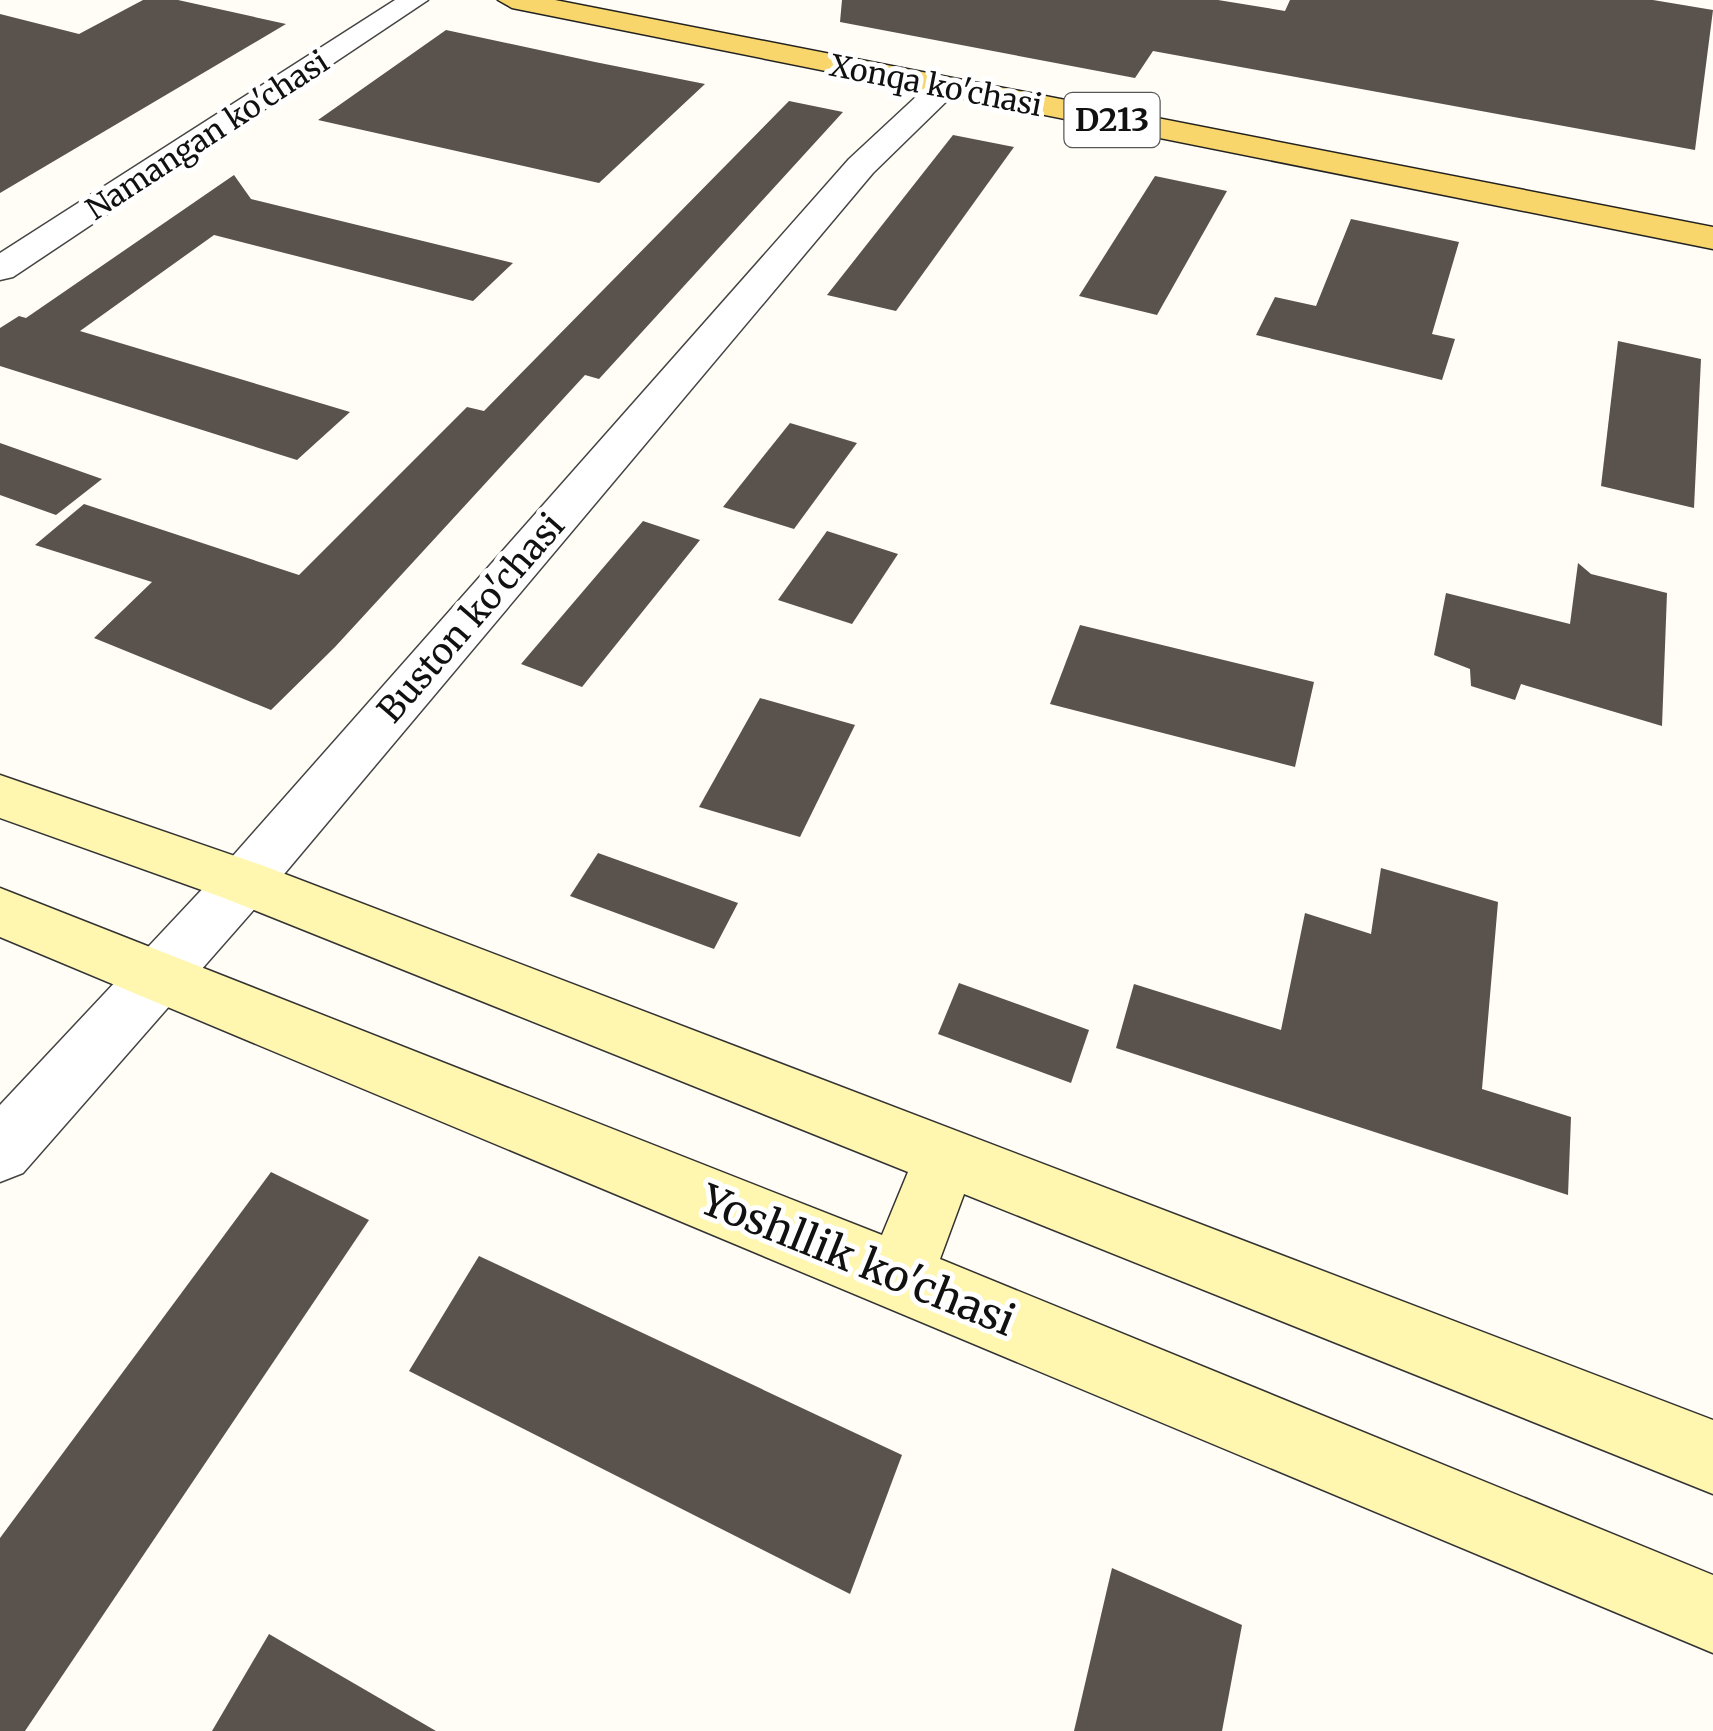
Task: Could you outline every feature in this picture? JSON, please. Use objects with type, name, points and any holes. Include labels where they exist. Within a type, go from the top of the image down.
[{"type":"main road","name":"Xonqa ko'chasi","points":[[512,0],[1713,238]]},
{"type":"main road","points":[[0,796],[244,882],[1713,1457]]},
{"type":"main road","name":"Yoshllik ko'chasi","points":[[0,912],[900,1276],[1713,1614]]},
{"type":"main road","points":[[900,1276],[946,1157]]},
{"type":"street","name":"Namangan ko'chasi","points":[[0,269],[414,0]]},
{"type":"street","name":"Buston ko'chasi","points":[[0,1152],[154,976],[244,882],[861,166],[944,87]]},
{"type":"building","points":[[143,0],[178,0],[286,24],[0,193],[0,14],[79,34]]},
{"type":"building","points":[[842,0],[1218,0],[1285,11],[1290,0],[1653,0],[1713,10],[1695,150],[1153,51],[1135,78],[840,22]]},
{"type":"building","points":[[446,30],[705,84],[599,183],[318,120]]},
{"type":"building","points":[[789,101],[843,112],[599,379],[585,375],[335,647],[271,710],[94,638],[152,582],[35,545],[84,504],[299,575],[467,407],[484,411]]},
{"type":"building","points":[[953,135],[1014,147],[896,311],[827,295]]},
{"type":"building","points":[[234,175],[251,199],[513,263],[473,301],[214,235],[80,331],[350,412],[297,460],[0,366],[0,328],[19,316],[26,318]]},
{"type":"building","points":[[1155,176],[1227,191],[1157,315],[1079,296]]},
{"type":"building","points":[[1351,219],[1459,242],[1432,334],[1455,339],[1442,380],[1256,335],[1275,297],[1316,306]]},
{"type":"building","points":[[1618,341],[1701,359],[1694,508],[1601,486]]},
{"type":"building","points":[[790,423],[857,443],[794,529],[723,507]]},
{"type":"building","points":[[0,443],[102,479],[56,515],[0,495]]},
{"type":"building","points":[[643,521],[700,540],[582,687],[521,664]]},
{"type":"building","points":[[827,531],[898,554],[852,624],[778,600]]},
{"type":"building","points":[[1578,563],[1591,574],[1667,593],[1662,726],[1521,684],[1515,700],[1471,686],[1470,669],[1434,655],[1446,593],[1570,624]]},
{"type":"building","points":[[1080,625],[1314,682],[1295,767],[1050,704]]},
{"type":"building","points":[[760,698],[855,725],[800,837],[699,807]]},
{"type":"building","points":[[598,853],[738,903],[714,949],[570,896]]},
{"type":"building","points":[[1381,868],[1498,902],[1482,1089],[1571,1117],[1568,1195],[1116,1048],[1134,984],[1281,1030],[1305,913],[1371,934]]},
{"type":"building","points":[[959,983],[1089,1030],[1071,1083],[938,1034]]},
{"type":"building","points":[[271,1172],[369,1220],[25,1731],[0,1731],[0,1538]]},
{"type":"building","points":[[479,1256],[902,1455],[850,1594],[409,1371]]},
{"type":"building","points":[[1112,1568],[1242,1625],[1222,1731],[1074,1731]]},
{"type":"building","points":[[269,1634],[436,1731],[212,1731]]}]
